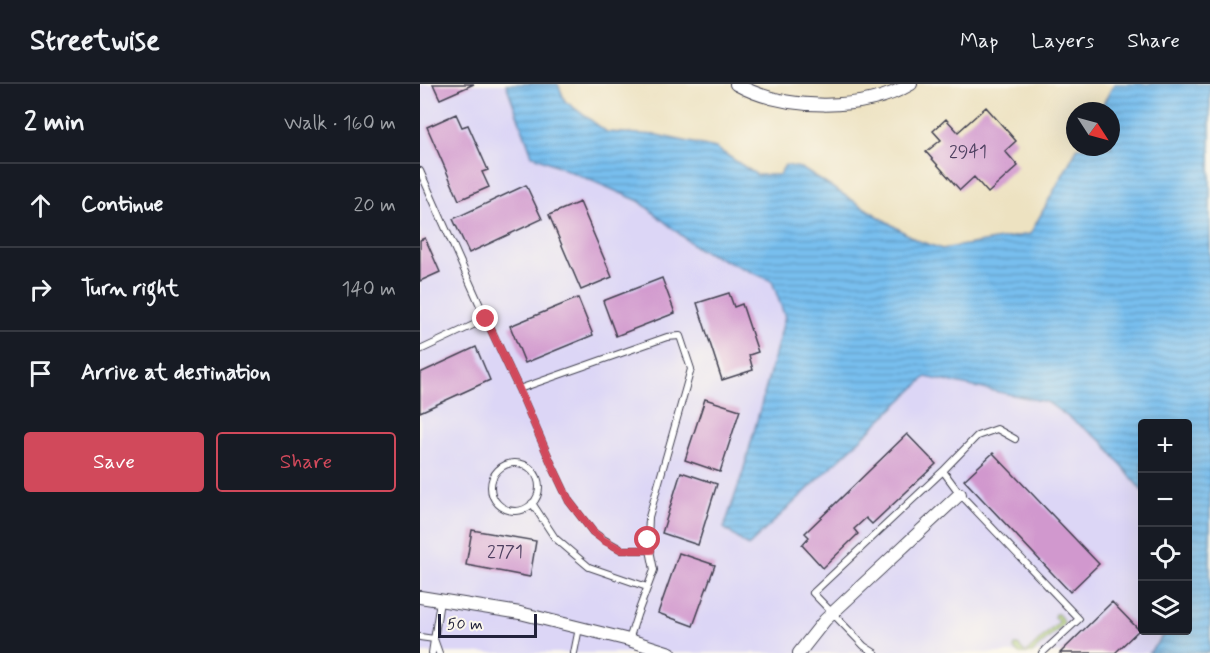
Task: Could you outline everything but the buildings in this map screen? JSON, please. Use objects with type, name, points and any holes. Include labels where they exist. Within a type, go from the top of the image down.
[{"type":"street","points":[[736,84],[750,92],[800,104],[848,104],[896,93],[911,84]]},
{"type":"street","points":[[799,653],[832,613],[960,494]]},
{"type":"street","points":[[420,597],[520,613],[580,627],[670,653]]},
{"type":"lane","points":[[420,171],[569,501],[593,532],[603,540],[622,550],[651,550]]},
{"type":"lane","points":[[420,350],[486,319]]},
{"type":"lane","points":[[519,389],[667,338],[680,336],[692,369],[649,517],[648,540],[654,570],[628,640]]},
{"type":"lane","points":[[875,653],[864,646],[813,593],[977,436],[997,429],[1015,439]]},
{"type":"lane","points":[[516,462],[531,469],[538,480],[539,488],[532,503],[517,511],[501,507],[495,501],[491,483],[499,469],[516,462]]},
{"type":"lane","points":[[943,471],[960,494],[1079,619],[1042,653]]},
{"type":"lane","points":[[532,503],[555,538],[589,567],[647,587]]},
{"type":"lane","points":[[432,653],[440,601]]},
{"type":"lane","points":[[574,653],[580,627]]},
{"type":"lane","points":[[420,637],[434,639]]},
{"type":"lane","points":[[434,639],[439,653]]},
{"type":"shaded area","points":[[420,84],[506,84],[532,155],[639,201],[697,248],[771,281],[786,317],[743,472],[724,528],[749,545],[926,377],[1047,401],[1103,442],[1138,486],[1138,635],[1164,635],[1149,653],[420,653]]},
{"type":"green space","points":[[1058,614],[1064,624],[1032,653],[1026,653],[1059,622],[1054,617]]},
{"type":"green space","points":[[1015,645],[1018,645],[1026,653],[1018,653],[1014,648]]},
{"type":"water","points":[[506,84],[558,84],[565,101],[607,132],[657,135],[716,148],[757,175],[779,175],[785,165],[801,168],[916,240],[942,249],[1030,234],[1073,156],[1120,156],[1120,102],[1104,102],[1114,84],[1210,84],[1210,653],[1149,653],[1164,635],[1192,635],[1192,419],[1138,419],[1138,486],[1103,442],[1047,402],[926,377],[748,546],[724,528],[743,472],[785,317],[772,281],[697,248],[639,201],[532,155]]},
{"type":"route","points":[[486,319],[569,501],[593,532],[622,550],[651,550],[648,540]]}]
